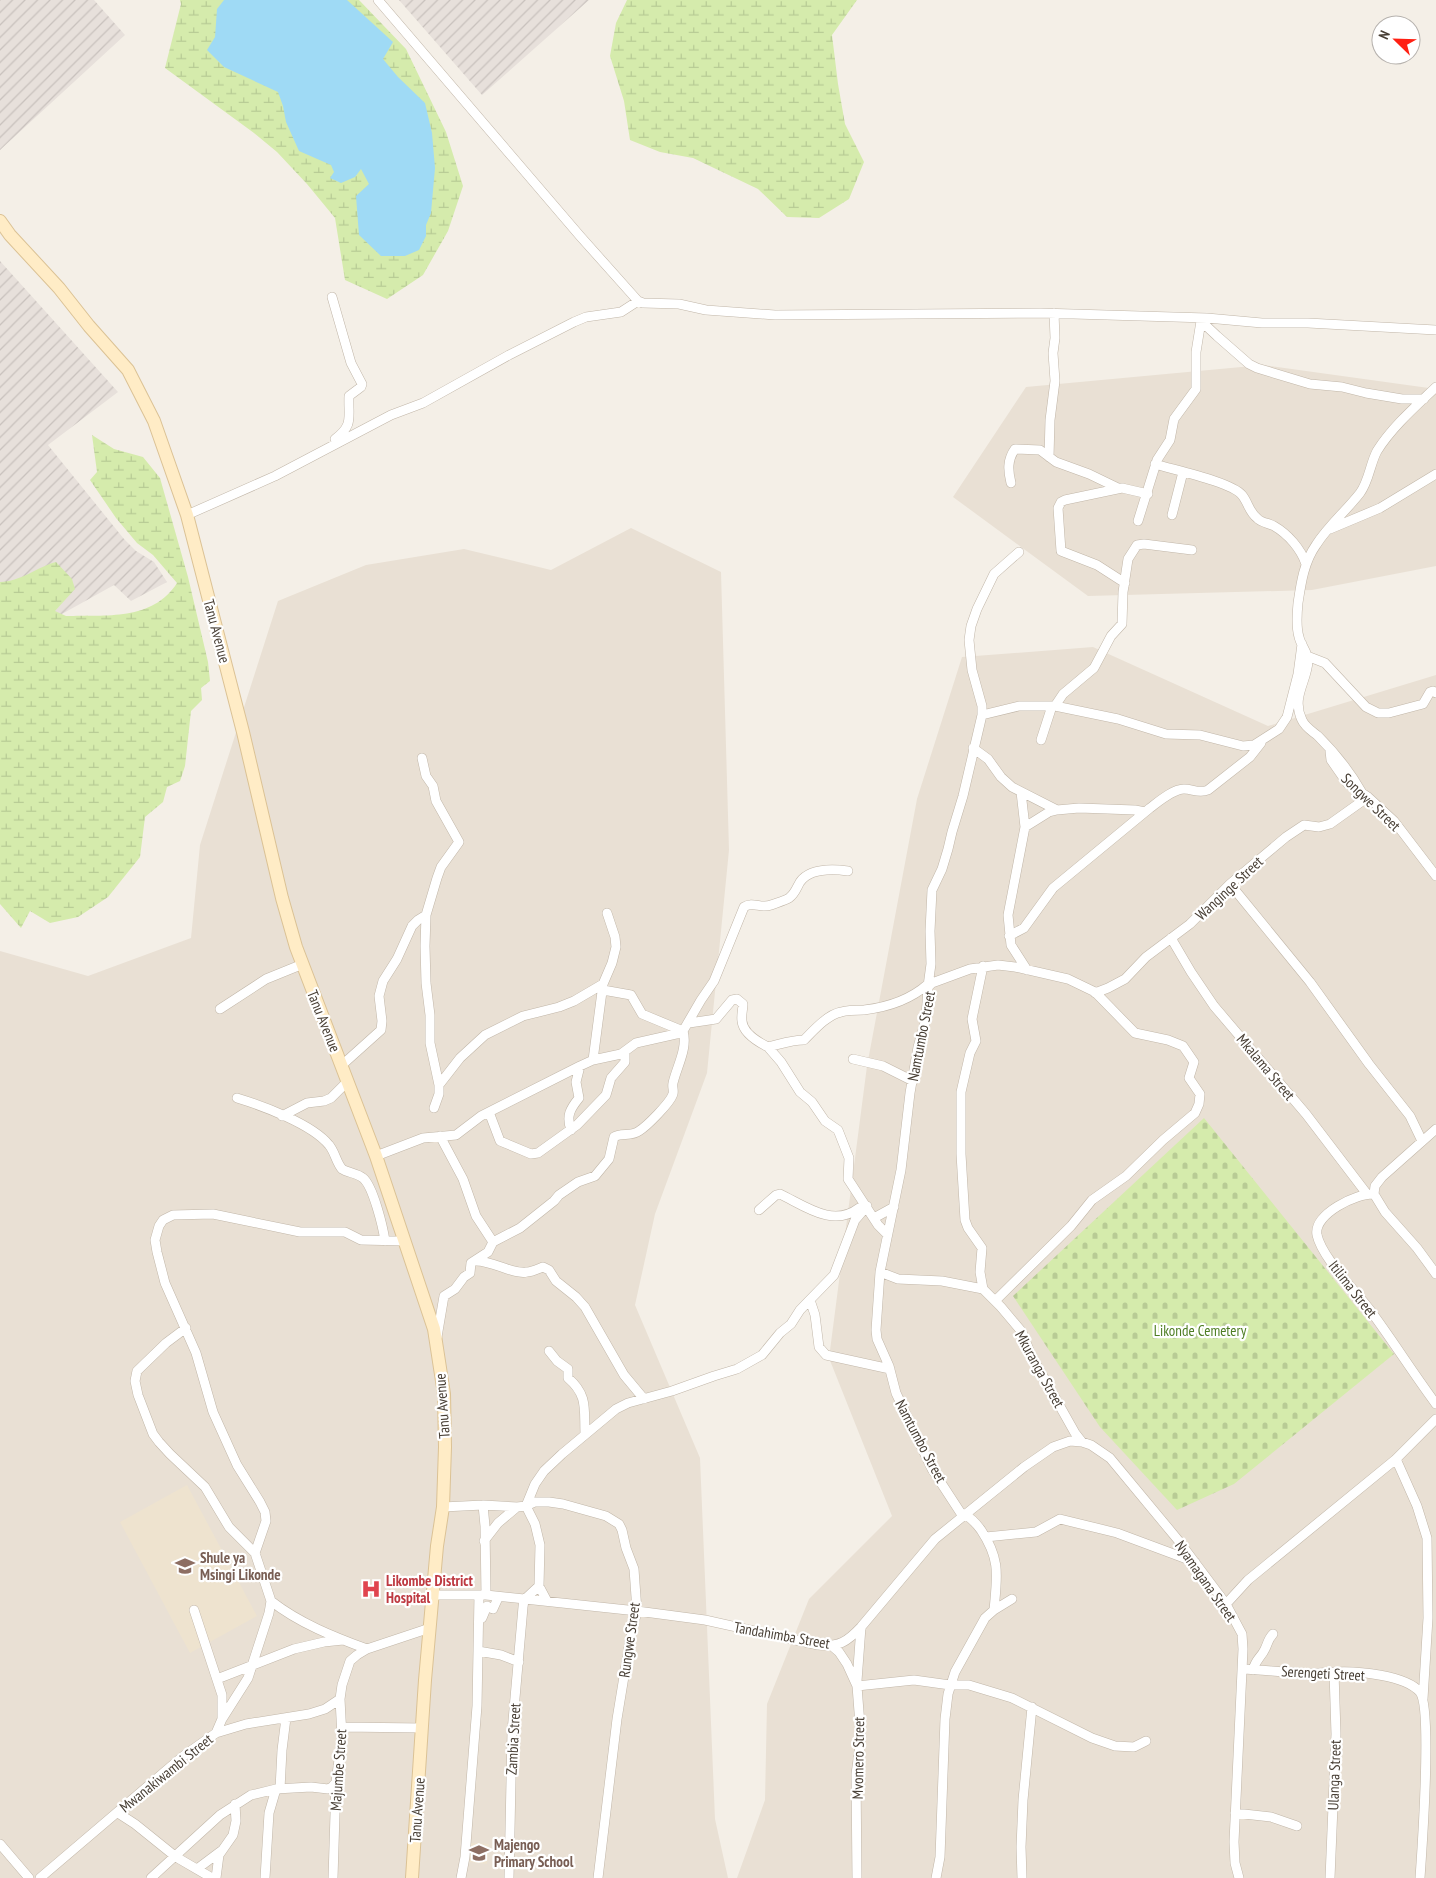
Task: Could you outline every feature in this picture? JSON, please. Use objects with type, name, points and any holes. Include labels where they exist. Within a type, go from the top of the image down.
[{"type":"street","points":[[378,0],[580,236],[638,301],[644,303],[679,304],[706,310],[775,315],[1054,313],[1436,330]]},
{"type":"street","name":"Tanu Avenue","points":[[0,221],[10,235],[59,288],[89,326],[128,370],[154,421],[187,515],[243,732],[282,898],[302,964],[376,1156],[434,1329],[444,1394],[443,1507],[437,1546],[430,1628],[412,1878]]},
{"type":"street","points":[[326,449],[347,428],[350,421],[349,396],[360,388],[362,384],[351,363],[332,297]]},
{"type":"street","points":[[187,515],[268,479],[391,415],[423,403],[509,355],[574,322],[594,316],[621,312],[638,301]]},
{"type":"street","points":[[1049,457],[1050,420],[1055,382],[1053,353],[1056,338],[1054,313]]},
{"type":"street","points":[[1202,320],[1217,336],[1256,368],[1310,384],[1342,387],[1402,399],[1424,400]]},
{"type":"street","points":[[1138,521],[1148,494],[1158,456],[1170,440],[1174,419],[1196,389],[1196,352],[1202,320]]},
{"type":"street","points":[[1436,387],[1390,433],[1376,453],[1363,489],[1316,545],[1306,564],[1298,605],[1298,629],[1308,656],[1328,665],[1366,707],[1378,713],[1389,713],[1423,704],[1430,692],[1436,693]]},
{"type":"street","points":[[1012,483],[1008,465],[1015,449],[1040,450],[1056,462],[1089,474],[1118,489]]},
{"type":"street","points":[[1155,464],[1210,480],[1236,490],[1257,519],[1274,526],[1291,540],[1303,555],[1306,564]]},
{"type":"street","points":[[1172,515],[1183,472]]},
{"type":"street","points":[[1328,530],[1380,508],[1436,474]]},
{"type":"street","points":[[1125,583],[1097,565],[1062,552],[1060,549],[1058,508],[1061,502],[1118,489],[1128,489],[1148,494]]},
{"type":"street","points":[[1041,740],[1053,706],[1063,694],[1094,668],[1111,636],[1122,624],[1122,600],[1130,554],[1140,544],[1192,550]]},
{"type":"street","points":[[768,1047],[788,1043],[793,1040],[804,1040],[821,1024],[841,1012],[902,1002],[914,996],[928,985],[931,964],[932,890],[942,869],[948,849],[963,796],[982,715],[982,706],[972,670],[970,640],[972,626],[977,609],[994,574],[1019,552]]},
{"type":"street","points":[[982,715],[1019,706],[1053,706],[1118,719],[1166,734],[1200,735],[1243,746],[1254,745],[1279,729],[1287,717],[1298,674],[1302,644]]},
{"type":"street","name":"Songwe Street","points":[[1308,656],[1306,671],[1299,689],[1299,712],[1303,723],[1330,750],[1331,760],[1343,777],[1351,786],[1365,795],[1394,821],[1436,876]]},
{"type":"street","points":[[1009,936],[1024,928],[1053,888],[1159,801],[1180,790],[1202,792],[1208,790],[1250,758],[1262,740]]},
{"type":"street","points":[[974,748],[988,759],[1001,777],[1012,787],[1057,810]]},
{"type":"street","points":[[422,758],[426,776],[433,786],[436,801],[459,842],[436,878],[426,915],[426,983],[430,1015],[430,1044],[439,1085],[439,1094],[434,1108]]},
{"type":"street","points":[[1021,792],[1025,827],[1008,915],[1011,945],[1027,970]]},
{"type":"street","name":"Wanginge Street","points":[[1095,993],[1125,979],[1146,957],[1190,924],[1230,884],[1286,837],[1304,825],[1319,827],[1330,824],[1365,795]]},
{"type":"street","points":[[1025,827],[1049,812],[1057,810],[1078,808],[1145,812]]},
{"type":"street","points":[[436,1342],[444,1296],[458,1287],[464,1276],[470,1273],[471,1264],[490,1250],[494,1242],[520,1228],[559,1195],[578,1182],[595,1176],[609,1159],[612,1139],[615,1135],[626,1136],[639,1131],[665,1105],[673,1094],[672,1086],[685,1042],[684,1031],[700,1000],[714,981],[744,906],[751,904],[768,906],[788,898],[808,875],[827,870],[848,871]]},
{"type":"street","points":[[1230,884],[1310,982],[1396,1100],[1410,1116],[1422,1141]]},
{"type":"street","points":[[593,1060],[603,987],[616,947],[615,937],[607,913]]},
{"type":"street","points":[[342,1065],[380,1030],[382,1021],[380,996],[383,981],[397,959],[412,926],[426,915]]},
{"type":"street","name":"Mkalama Street","points":[[1171,938],[1190,972],[1214,1006],[1306,1114],[1370,1194],[1417,1248],[1436,1274]]},
{"type":"street","points":[[220,1009],[266,979],[302,964]]},
{"type":"street","name":"Namtumbo Street","points":[[994,1610],[997,1582],[995,1558],[986,1537],[977,1524],[963,1514],[932,1468],[920,1446],[896,1393],[890,1369],[877,1339],[876,1330],[880,1272],[902,1162],[918,1047],[926,1019],[928,985],[958,973],[983,966],[998,965],[1068,979],[1095,993],[1135,1033],[1174,1042],[1183,1046],[1194,1062],[1189,1076],[1200,1094],[1199,1104],[1195,1113],[1162,1140],[1126,1176],[1092,1200],[1071,1226],[995,1301]]},
{"type":"street","points":[[880,1272],[898,1279],[942,1281],[983,1289],[980,1272],[982,1248],[968,1228],[964,1216],[961,1092],[970,1053],[976,1041],[972,1021],[983,966]]},
{"type":"street","points":[[439,1085],[460,1058],[485,1035],[523,1016],[574,1002],[603,987],[631,995],[642,1014],[684,1031]]},
{"type":"street","points":[[689,1022],[716,1019],[732,1000],[737,999],[743,1004],[742,1022],[746,1031],[750,1036],[768,1047],[781,1062],[800,1092],[812,1102],[824,1121],[839,1132],[841,1142],[849,1158],[848,1179],[887,1234]]},
{"type":"street","points":[[376,1156],[423,1138],[456,1135],[477,1118],[593,1060],[621,1054],[636,1043],[684,1031]]},
{"type":"street","points":[[489,1112],[498,1139],[531,1154],[541,1151],[571,1130],[606,1095],[611,1078],[625,1062],[626,1050]]},
{"type":"street","points":[[853,1059],[883,1066],[913,1081]]},
{"type":"street","points":[[571,1130],[569,1110],[579,1098],[576,1082],[580,1066]]},
{"type":"street","points":[[282,1116],[307,1103],[331,1098],[348,1081]]},
{"type":"street","points":[[237,1098],[282,1116],[320,1136],[330,1146],[342,1169],[365,1179],[374,1198],[385,1241]]},
{"type":"street","points":[[1370,1194],[1377,1183],[1436,1129]]},
{"type":"street","points":[[440,1136],[463,1179],[476,1216],[494,1242]]},
{"type":"street","points":[[759,1210],[776,1195],[780,1194],[810,1210],[833,1216],[852,1214],[866,1205]]},
{"type":"street","name":"Itilima Street","points":[[1370,1194],[1350,1198],[1325,1217],[1317,1228],[1318,1239],[1330,1259],[1370,1310],[1436,1404]]},
{"type":"street","points":[[484,1542],[498,1523],[522,1507],[544,1471],[616,1409],[736,1369],[766,1352],[780,1333],[834,1275],[854,1220],[866,1205]]},
{"type":"street","points":[[874,1218],[894,1207]]},
{"type":"street","points":[[255,1553],[266,1521],[265,1512],[254,1489],[237,1465],[213,1412],[196,1353],[165,1283],[155,1240],[163,1220],[178,1214],[213,1214],[300,1232],[345,1232],[361,1240],[405,1241]]},
{"type":"street","points":[[476,1261],[499,1265],[520,1272],[543,1267],[549,1270],[556,1282],[576,1297],[585,1307],[618,1367],[644,1399]]},
{"type":"street","name":"Mkuranga Street","points":[[983,1289],[1022,1332],[1031,1355],[1082,1442]]},
{"type":"street","points":[[810,1300],[815,1315],[819,1347],[826,1355],[890,1369]]},
{"type":"street","points":[[186,1328],[166,1343],[137,1371],[135,1381],[138,1395],[153,1434],[170,1454],[205,1487],[230,1527],[255,1553],[271,1602],[253,1666],[245,1686],[222,1718],[216,1733]]},
{"type":"street","points":[[549,1351],[557,1362],[568,1369],[568,1378],[576,1385],[582,1395],[585,1406],[586,1433]]},
{"type":"street","points":[[1226,1604],[1248,1580],[1396,1459],[1436,1419]]},
{"type":"street","name":"Tandahimba Street","points":[[433,1595],[482,1595],[637,1611],[705,1620],[807,1643],[832,1646],[844,1642],[861,1627],[935,1539],[963,1514],[1024,1467],[1054,1447],[1070,1441],[1082,1442]]},
{"type":"street","name":"Nyamagana Street","points":[[1082,1442],[1098,1449],[1110,1458],[1195,1562],[1226,1604],[1242,1634],[1243,1650],[1234,1842],[1235,1863],[1239,1878]]},
{"type":"street","points":[[1396,1459],[1417,1506],[1427,1538],[1428,1618],[1423,1701],[1425,1792],[1420,1878]]},
{"type":"street","name":"Rungwe Street","points":[[443,1507],[483,1505],[522,1507],[542,1502],[563,1504],[606,1516],[619,1524],[634,1569],[637,1611],[630,1640],[617,1720],[599,1877]]},
{"type":"street","points":[[461,1878],[465,1857],[477,1706],[484,1542],[483,1505]]},
{"type":"street","points":[[522,1507],[535,1524],[540,1545],[539,1586],[547,1601]]},
{"type":"street","points":[[986,1537],[1036,1532],[1060,1519],[1117,1532],[1195,1562]]},
{"type":"street","points":[[524,1600],[539,1586]]},
{"type":"street","points":[[479,1626],[484,1610],[487,1606],[493,1609],[498,1598]]},
{"type":"street","points":[[936,1878],[940,1857],[945,1719],[950,1685],[955,1672],[985,1618],[1012,1599]]},
{"type":"street","name":"Zambia Street","points":[[509,1878],[512,1732],[524,1600]]},
{"type":"street","points":[[271,1602],[290,1616],[367,1649]]},
{"type":"street","points":[[194,1610],[223,1699],[222,1718]]},
{"type":"street","points":[[861,1627],[857,1683],[914,1680],[950,1685],[969,1685],[1012,1698],[1092,1738],[1115,1746],[1134,1747],[1146,1741]]},
{"type":"street","name":"Majumbe Street","points":[[332,1878],[336,1782],[342,1737],[340,1699],[342,1685],[350,1662],[367,1649],[430,1628]]},
{"type":"street","points":[[1252,1670],[1256,1660],[1265,1650],[1272,1634]]},
{"type":"street","points":[[217,1679],[299,1647],[343,1640]]},
{"type":"street","name":"Mvomero Street","points":[[832,1646],[842,1656],[857,1683],[861,1738],[856,1774],[857,1878]]},
{"type":"street","points":[[478,1651],[501,1655],[519,1662]]},
{"type":"street","name":"Serengeti Street","points":[[1242,1669],[1321,1674],[1334,1672],[1363,1674],[1400,1680],[1419,1691],[1423,1701]]},
{"type":"street","name":"Ulanga Street","points":[[1330,1878],[1336,1734],[1334,1672]]},
{"type":"street","name":"Mwanakiwambi Street","points":[[40,1878],[182,1757],[216,1733],[246,1724],[309,1714],[326,1709],[340,1699]]},
{"type":"street","points":[[1022,1878],[1023,1800],[1032,1708]]},
{"type":"street","points":[[265,1878],[269,1813],[278,1789],[286,1718]]},
{"type":"street","points":[[342,1727],[422,1728]]},
{"type":"street","points":[[151,1878],[207,1827],[235,1804],[251,1795],[278,1789],[311,1787],[328,1789],[336,1782]]},
{"type":"street","points":[[328,1789],[336,1798]]},
{"type":"street","points":[[197,1869],[221,1850],[233,1835],[236,1821],[235,1804]]},
{"type":"street","points":[[118,1813],[136,1824],[176,1857],[212,1878]]},
{"type":"street","points":[[1235,1814],[1271,1817],[1297,1826]]},
{"type":"street","points":[[0,1844],[28,1878]]},
{"type":"street","points":[[216,1878],[218,1858],[221,1850]]},
{"type":"shaded area","points":[[0,0],[94,0],[125,35],[0,150]]},
{"type":"shaded area","points":[[399,0],[589,0],[482,95]]},
{"type":"shaded area","points":[[0,261],[118,392],[48,445],[124,539],[136,551],[154,562],[167,582],[131,601],[114,585],[35,629],[0,588]]},
{"type":"shaded area","points":[[1263,365],[1436,389],[1436,566],[1312,590],[1088,596],[953,497],[1026,387]]},
{"type":"shaded area","points":[[631,528],[721,572],[729,850],[707,1073],[655,1214],[635,1305],[700,1458],[715,1819],[728,1878],[0,1878],[0,951],[88,976],[191,938],[200,845],[278,601],[366,565],[464,549],[551,570]]},
{"type":"shaded area","points":[[1093,647],[1268,726],[1436,675],[1436,1878],[737,1878],[765,1800],[767,1704],[809,1599],[892,1516],[829,1358],[867,1066],[917,799],[962,657]]},
{"type":"shaded area","points":[[187,1485],[257,1616],[190,1653],[120,1522]]},
{"type":"shaded area","name":"Majengo Primary School","points":[[470,1843],[489,1844],[487,1864],[469,1862]]},
{"type":"green space","points":[[180,0],[359,0],[406,49],[446,132],[463,186],[448,231],[423,275],[387,299],[345,280],[335,218],[307,184],[277,152],[254,133],[165,68],[181,4]]},
{"type":"green space","points":[[627,0],[857,0],[832,35],[845,124],[864,162],[849,199],[819,218],[787,217],[758,189],[693,158],[660,152],[630,140],[624,101],[610,56],[616,23]]},
{"type":"green space","points":[[92,435],[114,449],[143,457],[160,478],[188,577],[208,662],[210,681],[201,688],[202,700],[191,711],[185,766],[180,781],[167,787],[163,802],[145,817],[140,857],[108,897],[78,917],[50,923],[30,911],[21,928],[0,904],[0,582],[15,580],[56,562],[72,579],[75,589],[55,611],[66,616],[112,615],[142,610],[155,604],[167,595],[177,583],[153,555],[137,543],[116,518],[90,480],[97,472]]},
{"type":"green space","name":"Likonde Cemetery","points":[[1204,1118],[1394,1354],[1234,1484],[1177,1510],[1100,1427],[1013,1296]]},
{"type":"water","points":[[224,0],[347,0],[393,42],[383,59],[398,77],[425,103],[432,133],[435,168],[431,213],[426,225],[426,236],[419,250],[405,256],[381,256],[359,235],[356,196],[369,184],[361,169],[355,177],[341,183],[330,178],[334,172],[331,165],[299,151],[286,122],[278,92],[224,67],[207,50],[215,37],[217,9]]},
{"type":"place","name":"Shule ya Msingi Likonde","points":[[185,1566]]},
{"type":"place","name":"Likombe District Hospital","points":[[371,1589]]},
{"type":"place","name":"Majengo Primary School","points":[[479,1853]]}]
